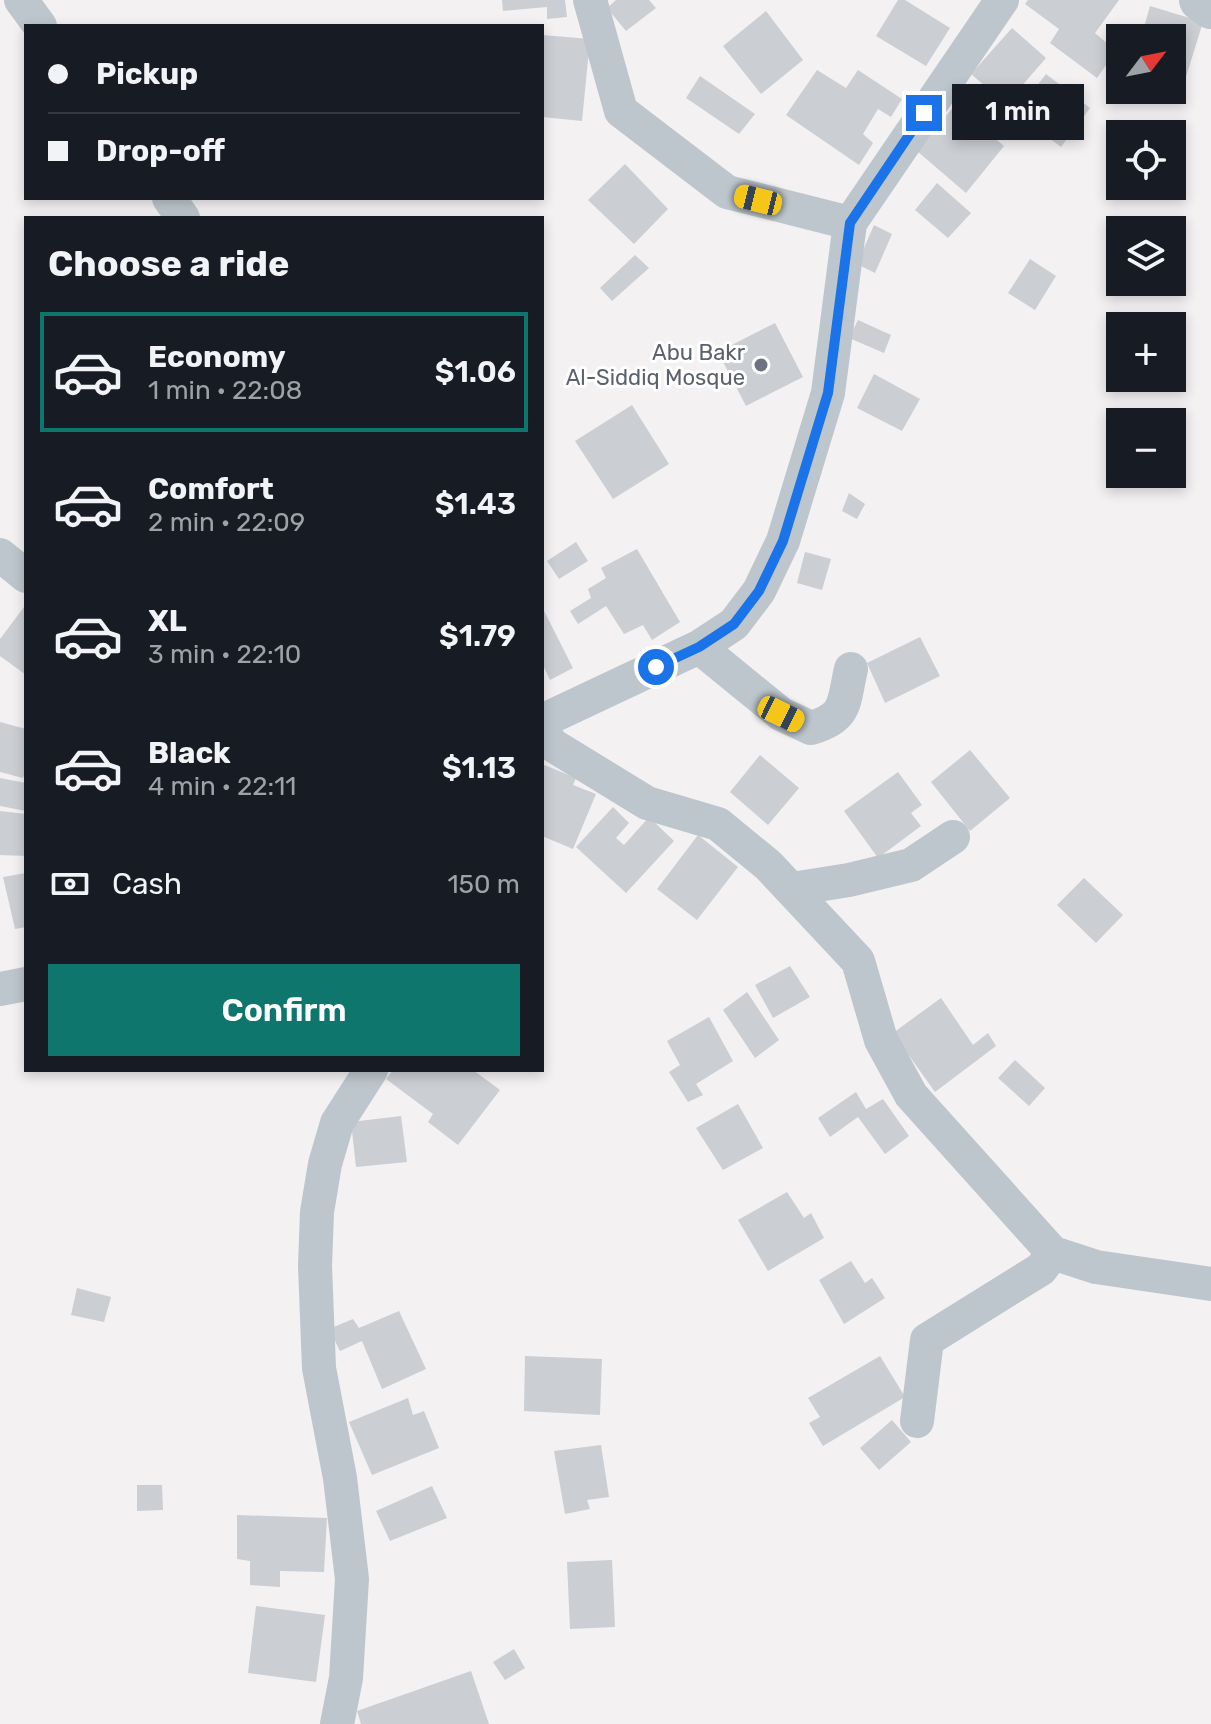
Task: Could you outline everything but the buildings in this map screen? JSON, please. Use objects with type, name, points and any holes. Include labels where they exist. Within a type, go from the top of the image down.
[{"type":"street","points":[[21,0],[39,24]]},
{"type":"street","points":[[590,0],[621,111],[727,192],[850,223]]},
{"type":"street","points":[[544,720],[699,647],[734,624],[759,591],[783,541],[828,393],[850,223],[1002,0]]},
{"type":"street","points":[[1200,0],[1211,8]]},
{"type":"street","points":[[0,555],[24,574]]},
{"type":"street","points":[[699,647],[781,714],[811,728],[831,722],[841,710],[851,669]]},
{"type":"street","points":[[544,736],[554,746],[647,803],[718,824],[792,889],[858,961],[881,1040],[911,1095],[1053,1253],[1096,1267],[1211,1284]]},
{"type":"street","points":[[792,889],[849,880],[911,865],[953,837]]},
{"type":"street","points":[[0,989],[24,984]]},
{"type":"street","points":[[337,1724],[346,1678],[352,1579],[340,1478],[319,1368],[315,1266],[317,1212],[325,1164],[337,1123],[370,1072]]},
{"type":"street","points":[[917,1421],[927,1340],[1041,1269],[1053,1253]]},
{"type":"place","name":"Abu Bakr Al-Siddiq Mosque","points":[[761,365]]},
{"type":"route","points":[[656,667],[699,647],[734,624],[759,591],[783,541],[828,393],[850,223],[924,113]]}]
